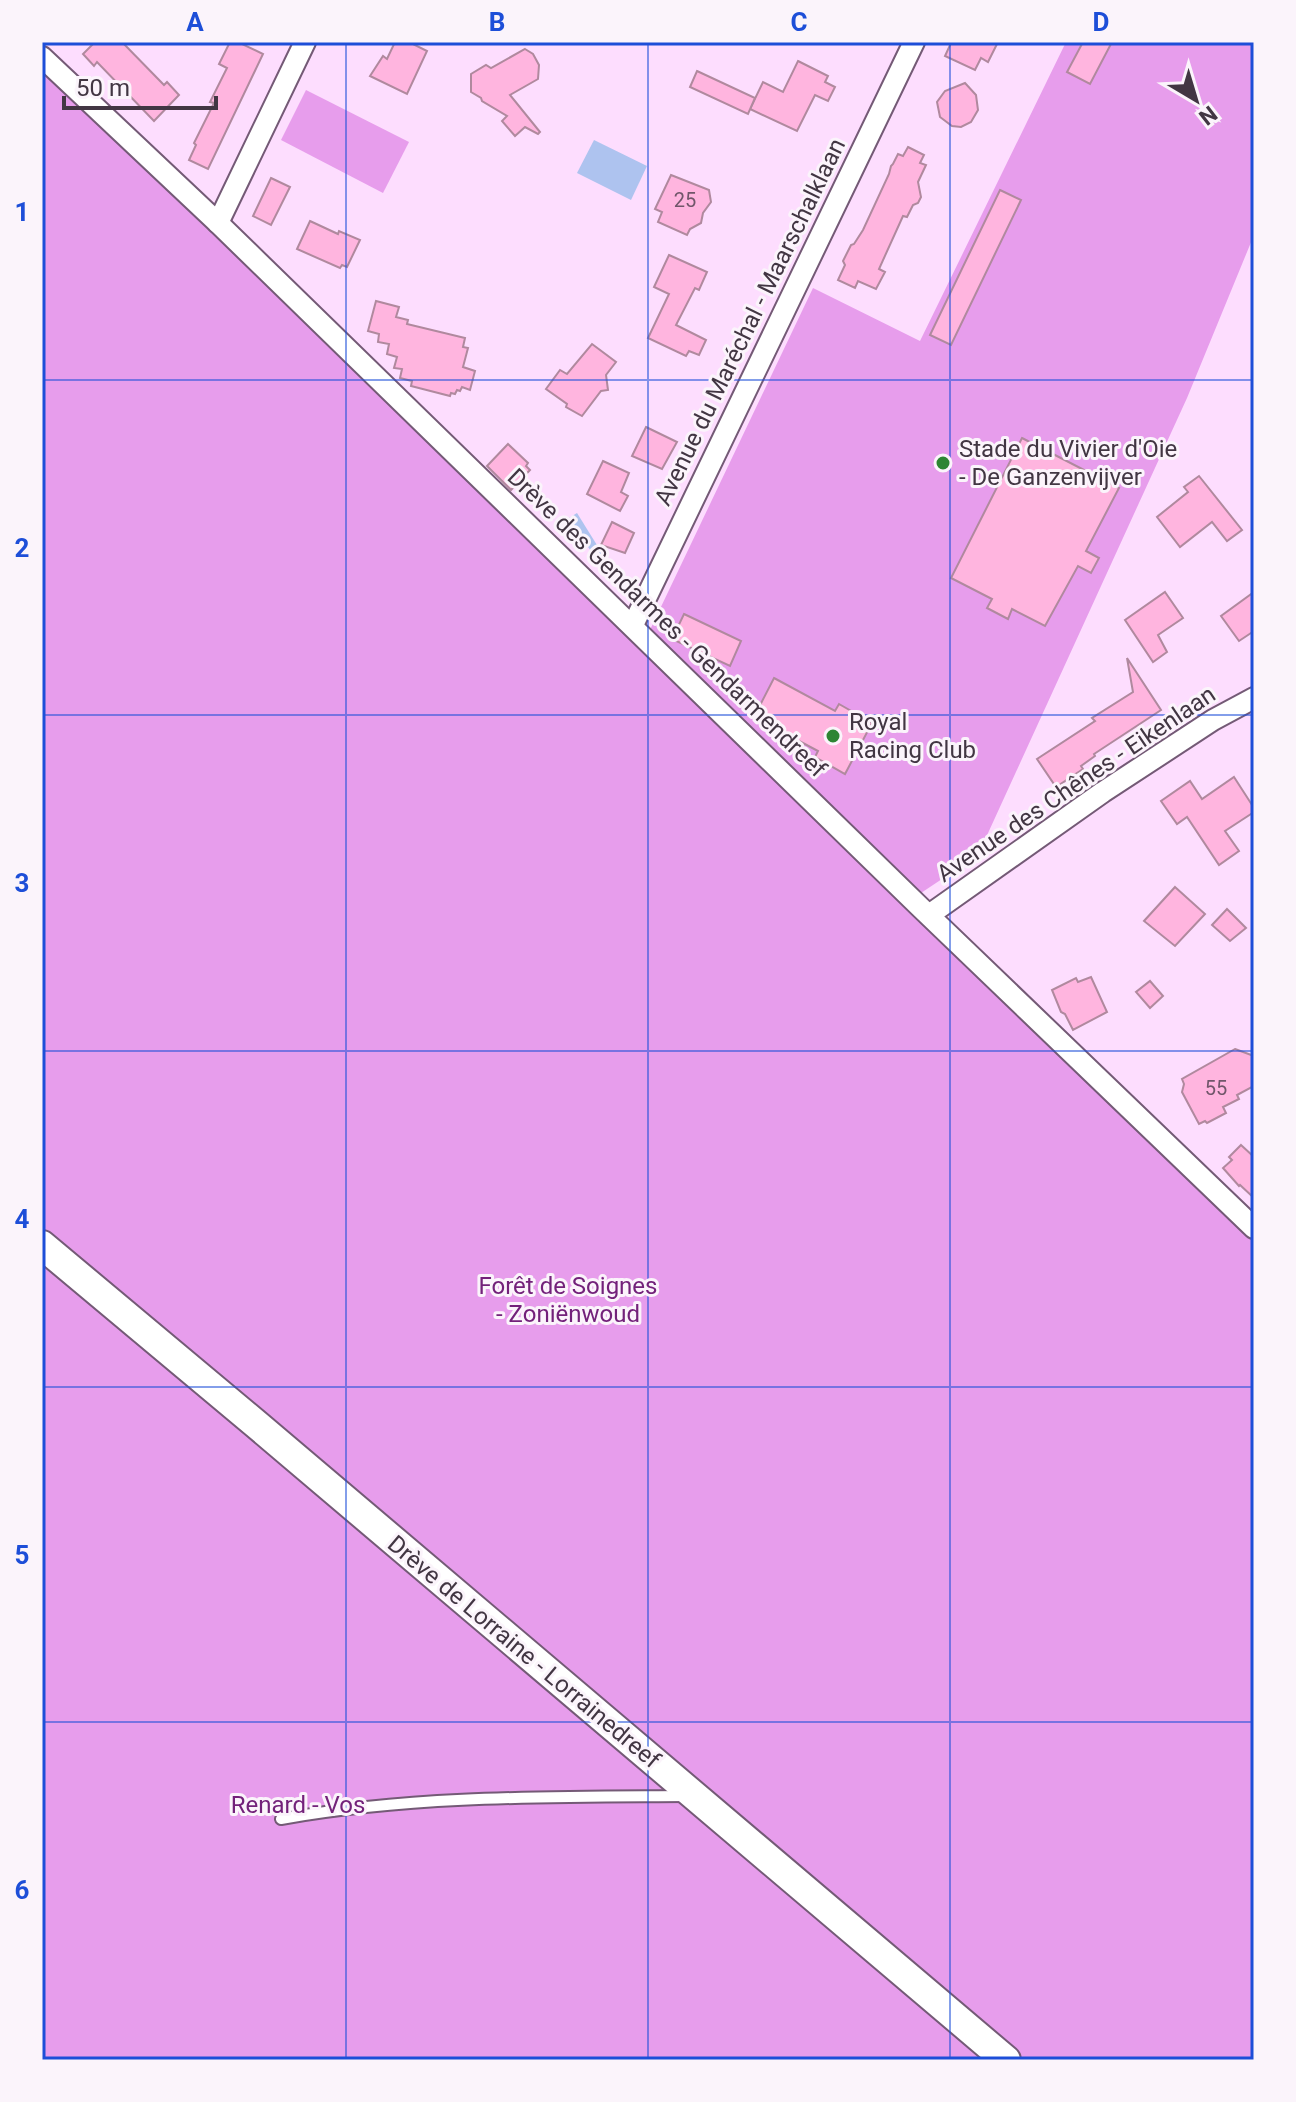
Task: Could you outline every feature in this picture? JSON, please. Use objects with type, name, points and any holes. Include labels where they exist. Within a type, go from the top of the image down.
[{"type":"main road","name":"Drève de Lorraine - Lorrainedreef","points":[[42,1245],[1006,2060]]},
{"type":"street","points":[[218,223],[305,42]]},
{"type":"street","name":"Avenue du Maréchal - Maarschalklaan","points":[[633,625],[914,42]]},
{"type":"street","name":"Drève des Gendarmes - Gendarmendreef","points":[[42,57],[218,223],[1254,1228]]},
{"type":"street","name":"Avenue des Chênes - Eikenlaan","points":[[924,911],[1213,720],[1254,698]]},
{"type":"lane","points":[[281,1819],[332,1810],[482,1799],[693,1796]]},
{"type":"green space","name":"Stade du Vivier d'Oie - De Ganzenvijver","points":[[1066,42],[1254,42],[1254,235],[1187,398],[978,855],[918,895],[649,632],[813,288],[920,341]]},
{"type":"green space","name":"Forêt de Soignes - Zoniënwoud","points":[[42,58],[1254,1236],[1254,2060],[42,2060]]},
{"type":"green space","points":[[306,90],[409,142],[383,193],[281,140]]},
{"type":"water","points":[[594,140],[647,166],[631,200],[577,173]]},
{"type":"water","points":[[577,513],[605,558],[598,562],[569,518]]},
{"type":"building","points":[[95,42],[122,42],[164,85],[167,82],[179,95],[154,121],[97,62],[94,66],[83,54]]},
{"type":"building","points":[[230,42],[238,42],[263,54],[208,169],[189,160],[214,103],[210,102],[227,68],[219,64]]},
{"type":"building","points":[[395,42],[409,42],[427,51],[407,94],[370,76],[383,56],[387,59]]},
{"type":"building","points":[[949,42],[998,42],[988,62],[981,58],[975,70],[945,56]]},
{"type":"building","points":[[1083,42],[1112,42],[1090,84],[1067,72]]},
{"type":"building","points":[[525,49],[533,54],[539,65],[538,79],[510,95],[540,132],[538,134],[525,127],[515,136],[502,121],[507,116],[471,92],[471,74],[486,65],[491,68]]},
{"type":"building","points":[[798,61],[828,76],[825,82],[835,87],[828,101],[815,95],[797,131],[750,109],[763,82],[783,92]]},
{"type":"building","points":[[697,71],[755,98],[748,114],[690,87]]},
{"type":"building","points":[[965,83],[976,95],[978,110],[971,122],[961,127],[952,126],[940,117],[937,102],[945,91]]},
{"type":"building","points":[[908,147],[924,155],[920,163],[926,165],[918,182],[921,197],[907,217],[903,216],[879,269],[885,272],[876,289],[858,281],[855,288],[838,280],[845,265],[843,261],[863,230],[891,166],[898,154],[903,156]]},
{"type":"building","points":[[671,175],[709,190],[711,202],[703,213],[701,223],[690,229],[687,235],[658,222],[662,212],[655,209]]},
{"type":"building","points":[[271,178],[290,187],[271,225],[253,216]]},
{"type":"building","points":[[1000,190],[1021,200],[951,345],[930,335]]},
{"type":"building","points":[[310,221],[360,240],[347,267],[342,265],[340,268],[297,249]]},
{"type":"building","points":[[669,255],[707,272],[676,325],[706,340],[699,355],[689,351],[686,356],[648,338],[669,294],[654,287]]},
{"type":"building","points":[[376,301],[399,307],[396,317],[408,320],[407,324],[465,338],[463,347],[468,348],[463,367],[475,371],[470,390],[462,387],[450,396],[411,386],[412,381],[400,378],[402,369],[394,368],[397,357],[387,354],[389,344],[378,342],[379,334],[368,331]]},
{"type":"building","points":[[592,344],[616,362],[606,375],[608,390],[601,391],[582,416],[566,407],[567,404],[546,389],[560,370],[567,374]]},
{"type":"building","points":[[646,427],[677,442],[662,469],[632,456]]},
{"type":"building","points":[[1022,438],[1119,488],[1086,551],[1099,558],[1091,573],[1078,566],[1045,626],[1012,609],[1008,619],[987,608],[992,599],[951,578]]},
{"type":"building","points":[[508,444],[528,463],[526,466],[530,470],[511,490],[487,466]]},
{"type":"building","points":[[603,461],[629,473],[621,492],[628,496],[620,511],[587,494]]},
{"type":"building","points":[[1199,476],[1242,530],[1227,541],[1212,522],[1180,547],[1157,517],[1188,492],[1184,487]]},
{"type":"building","points":[[612,522],[634,533],[625,553],[601,545]]},
{"type":"building","points":[[1165,592],[1183,618],[1158,635],[1167,652],[1153,662],[1125,620]]},
{"type":"building","points":[[1254,592],[1254,631],[1239,641],[1221,616]]},
{"type":"building","points":[[684,614],[741,641],[730,666],[672,639]]},
{"type":"building","points":[[1127,658],[1161,710],[1094,754],[1081,766],[1083,769],[1056,787],[1037,759],[1133,692]]},
{"type":"building","points":[[774,678],[835,711],[839,704],[872,723],[845,774],[815,757],[818,751],[754,717]]},
{"type":"building","points":[[1234,777],[1254,812],[1225,831],[1239,851],[1219,865],[1187,817],[1177,824],[1161,801],[1190,781],[1202,799]]},
{"type":"building","points":[[1175,887],[1205,914],[1175,946],[1144,921]]},
{"type":"building","points":[[1227,909],[1246,928],[1230,941],[1212,925]]},
{"type":"building","points":[[1091,977],[1107,1012],[1073,1030],[1052,990],[1076,978],[1078,982]]},
{"type":"building","points":[[1150,981],[1163,996],[1150,1008],[1136,992]]},
{"type":"building","points":[[1235,1049],[1254,1056],[1254,1086],[1223,1107],[1226,1113],[1199,1124],[1182,1092],[1182,1079]]},
{"type":"building","points":[[1241,1145],[1254,1157],[1254,1198],[1223,1168]]},
{"type":"place","name":"Stade du Vivier d'Oie - De Ganzenvijver","points":[[943,463]]},
{"type":"place","name":"Royal Racing Club","points":[[833,736]]},
{"type":"park label","name":"Renard - Vos","points":[[298,1805]]}]
